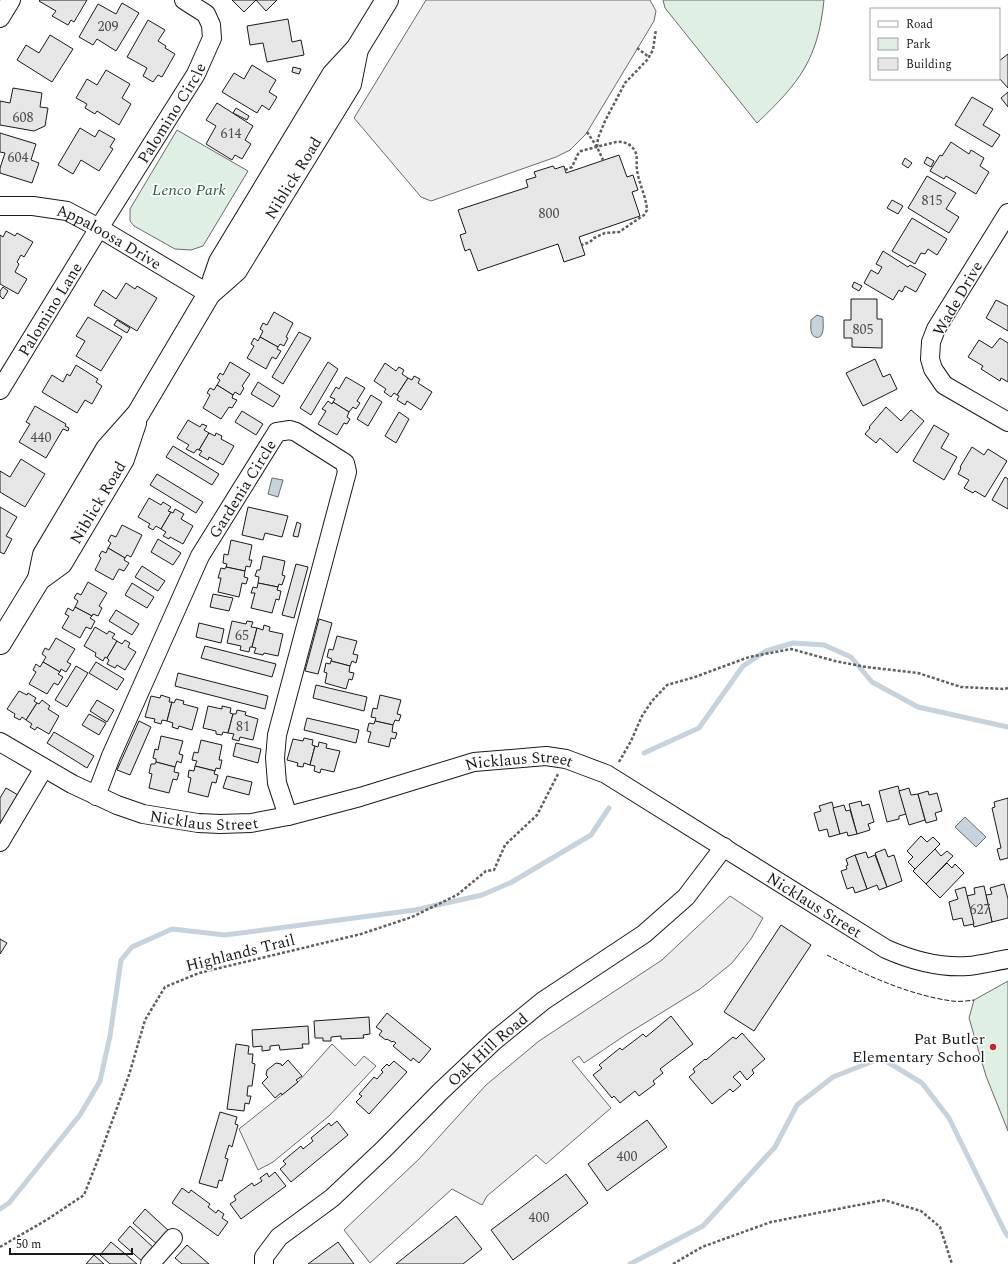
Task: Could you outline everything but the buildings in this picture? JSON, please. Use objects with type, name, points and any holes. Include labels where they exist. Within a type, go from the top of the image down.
[{"type":"main road","name":"Niblick Road","points":[[0,643],[39,579],[44,555],[103,455],[138,414],[209,294],[236,270],[350,84],[357,49],[387,0]]},
{"type":"street","points":[[0,18],[11,0]]},
{"type":"street","name":"Palomino Circle","points":[[99,228],[192,81],[212,38],[211,25],[206,14],[184,0]]},
{"type":"street","name":"Appaloosa Drive","points":[[0,206],[33,206],[67,211],[99,228],[209,294]]},
{"type":"street","name":"Wade Drive","points":[[1008,213],[936,329],[931,342],[930,358],[933,369],[944,385],[1008,422]]},
{"type":"street","name":"Palomino Lane","points":[[0,390],[99,228]]},
{"type":"street","name":"Gardenia Circle","points":[[96,796],[111,756],[200,556],[276,432],[290,430],[296,432],[345,463],[347,472],[277,735],[275,758],[277,783],[288,816]]},
{"type":"street","name":"Nicklaus Street","points":[[0,742],[72,784],[117,805],[143,814],[198,823],[220,824],[251,823],[288,816],[360,797],[474,762],[546,756],[566,759],[610,776],[886,949],[902,956],[936,965],[968,966],[1008,959]]},
{"type":"street","points":[[0,842],[44,768]]},
{"type":"street","name":"Oak Hill Road","points":[[264,1264],[264,1257],[279,1237],[332,1198],[494,1041],[543,1001],[644,934],[686,897],[724,847]]},
{"type":"street","points":[[150,1264],[173,1238]]},
{"type":"path","points":[[597,147],[598,138],[605,121],[626,83],[649,57],[652,50],[656,29]]},
{"type":"path","points":[[637,48],[649,57]]},
{"type":"path","points":[[587,132],[597,147],[603,160]]},
{"type":"path","points":[[565,170],[572,167],[581,151],[616,142],[621,142],[630,146],[636,154],[638,177],[644,194],[647,210],[644,215],[619,232],[605,233],[582,245]]},
{"type":"path","points":[[610,776],[631,741],[642,716],[652,700],[667,685],[695,677],[749,657],[791,649],[835,661],[866,667],[918,673],[961,687],[1008,688]]},
{"type":"path","name":"Highlands Trail","points":[[0,1247],[48,1219],[84,1195],[100,1157],[126,1082],[145,1020],[165,987],[199,973],[361,934],[412,917],[457,895],[486,871],[494,870],[505,845],[537,815],[566,759]]},
{"type":"path","points":[[674,1264],[702,1247],[771,1222],[884,1200],[921,1211],[940,1227],[952,1264]]},
{"type":"green space","points":[[663,0],[824,0],[817,39],[804,69],[772,109],[757,123],[665,8]]},
{"type":"green space","name":"Lenco Park","points":[[177,130],[248,171],[203,246],[191,250],[175,249],[134,226],[130,221],[130,209]]},
{"type":"green space","name":"Pat Butler Elementary School","points":[[1008,981],[1008,1131],[986,1076],[969,1018],[974,1000]]},
{"type":"shaded area","points":[[426,0],[650,0],[656,11],[654,21],[586,134],[570,150],[556,157],[431,201],[421,197],[354,118]]},
{"type":"shaded area","points":[[817,315],[823,317],[823,330],[820,337],[814,336],[811,331],[811,320]]},
{"type":"shaded area","points":[[272,478],[283,480],[278,497],[268,494]]},
{"type":"shaded area","points":[[965,817],[986,837],[976,847],[955,827]]},
{"type":"shaded area","points":[[730,896],[763,918],[751,939],[732,963],[700,989],[627,1034],[584,1063],[579,1056],[572,1061],[611,1108],[546,1164],[536,1155],[487,1196],[482,1205],[452,1189],[370,1263],[344,1230],[419,1159],[486,1085],[539,1041],[662,960]]},
{"type":"shaded area","points":[[332,1044],[355,1066],[364,1056],[376,1066],[329,1116],[273,1162],[258,1170],[239,1129],[298,1082]]},
{"type":"waterway","points":[[644,753],[699,728],[743,666],[766,651],[793,643],[824,645],[851,657],[872,682],[918,707],[1008,727]]},
{"type":"waterway","points":[[0,1209],[9,1203],[80,1115],[100,1081],[110,1036],[121,960],[132,947],[172,929],[225,935],[415,910],[482,895],[512,882],[591,835],[609,808]]},
{"type":"waterway","points":[[630,1264],[703,1226],[775,1147],[797,1105],[833,1077],[881,1058],[922,1083],[949,1118],[1008,1236]]},
{"type":"fence","points":[[827,955],[872,977],[920,994],[952,1001],[974,1000]]},
{"type":"place","name":"Pat Butler Elementary School","points":[[993,1047]]}]
